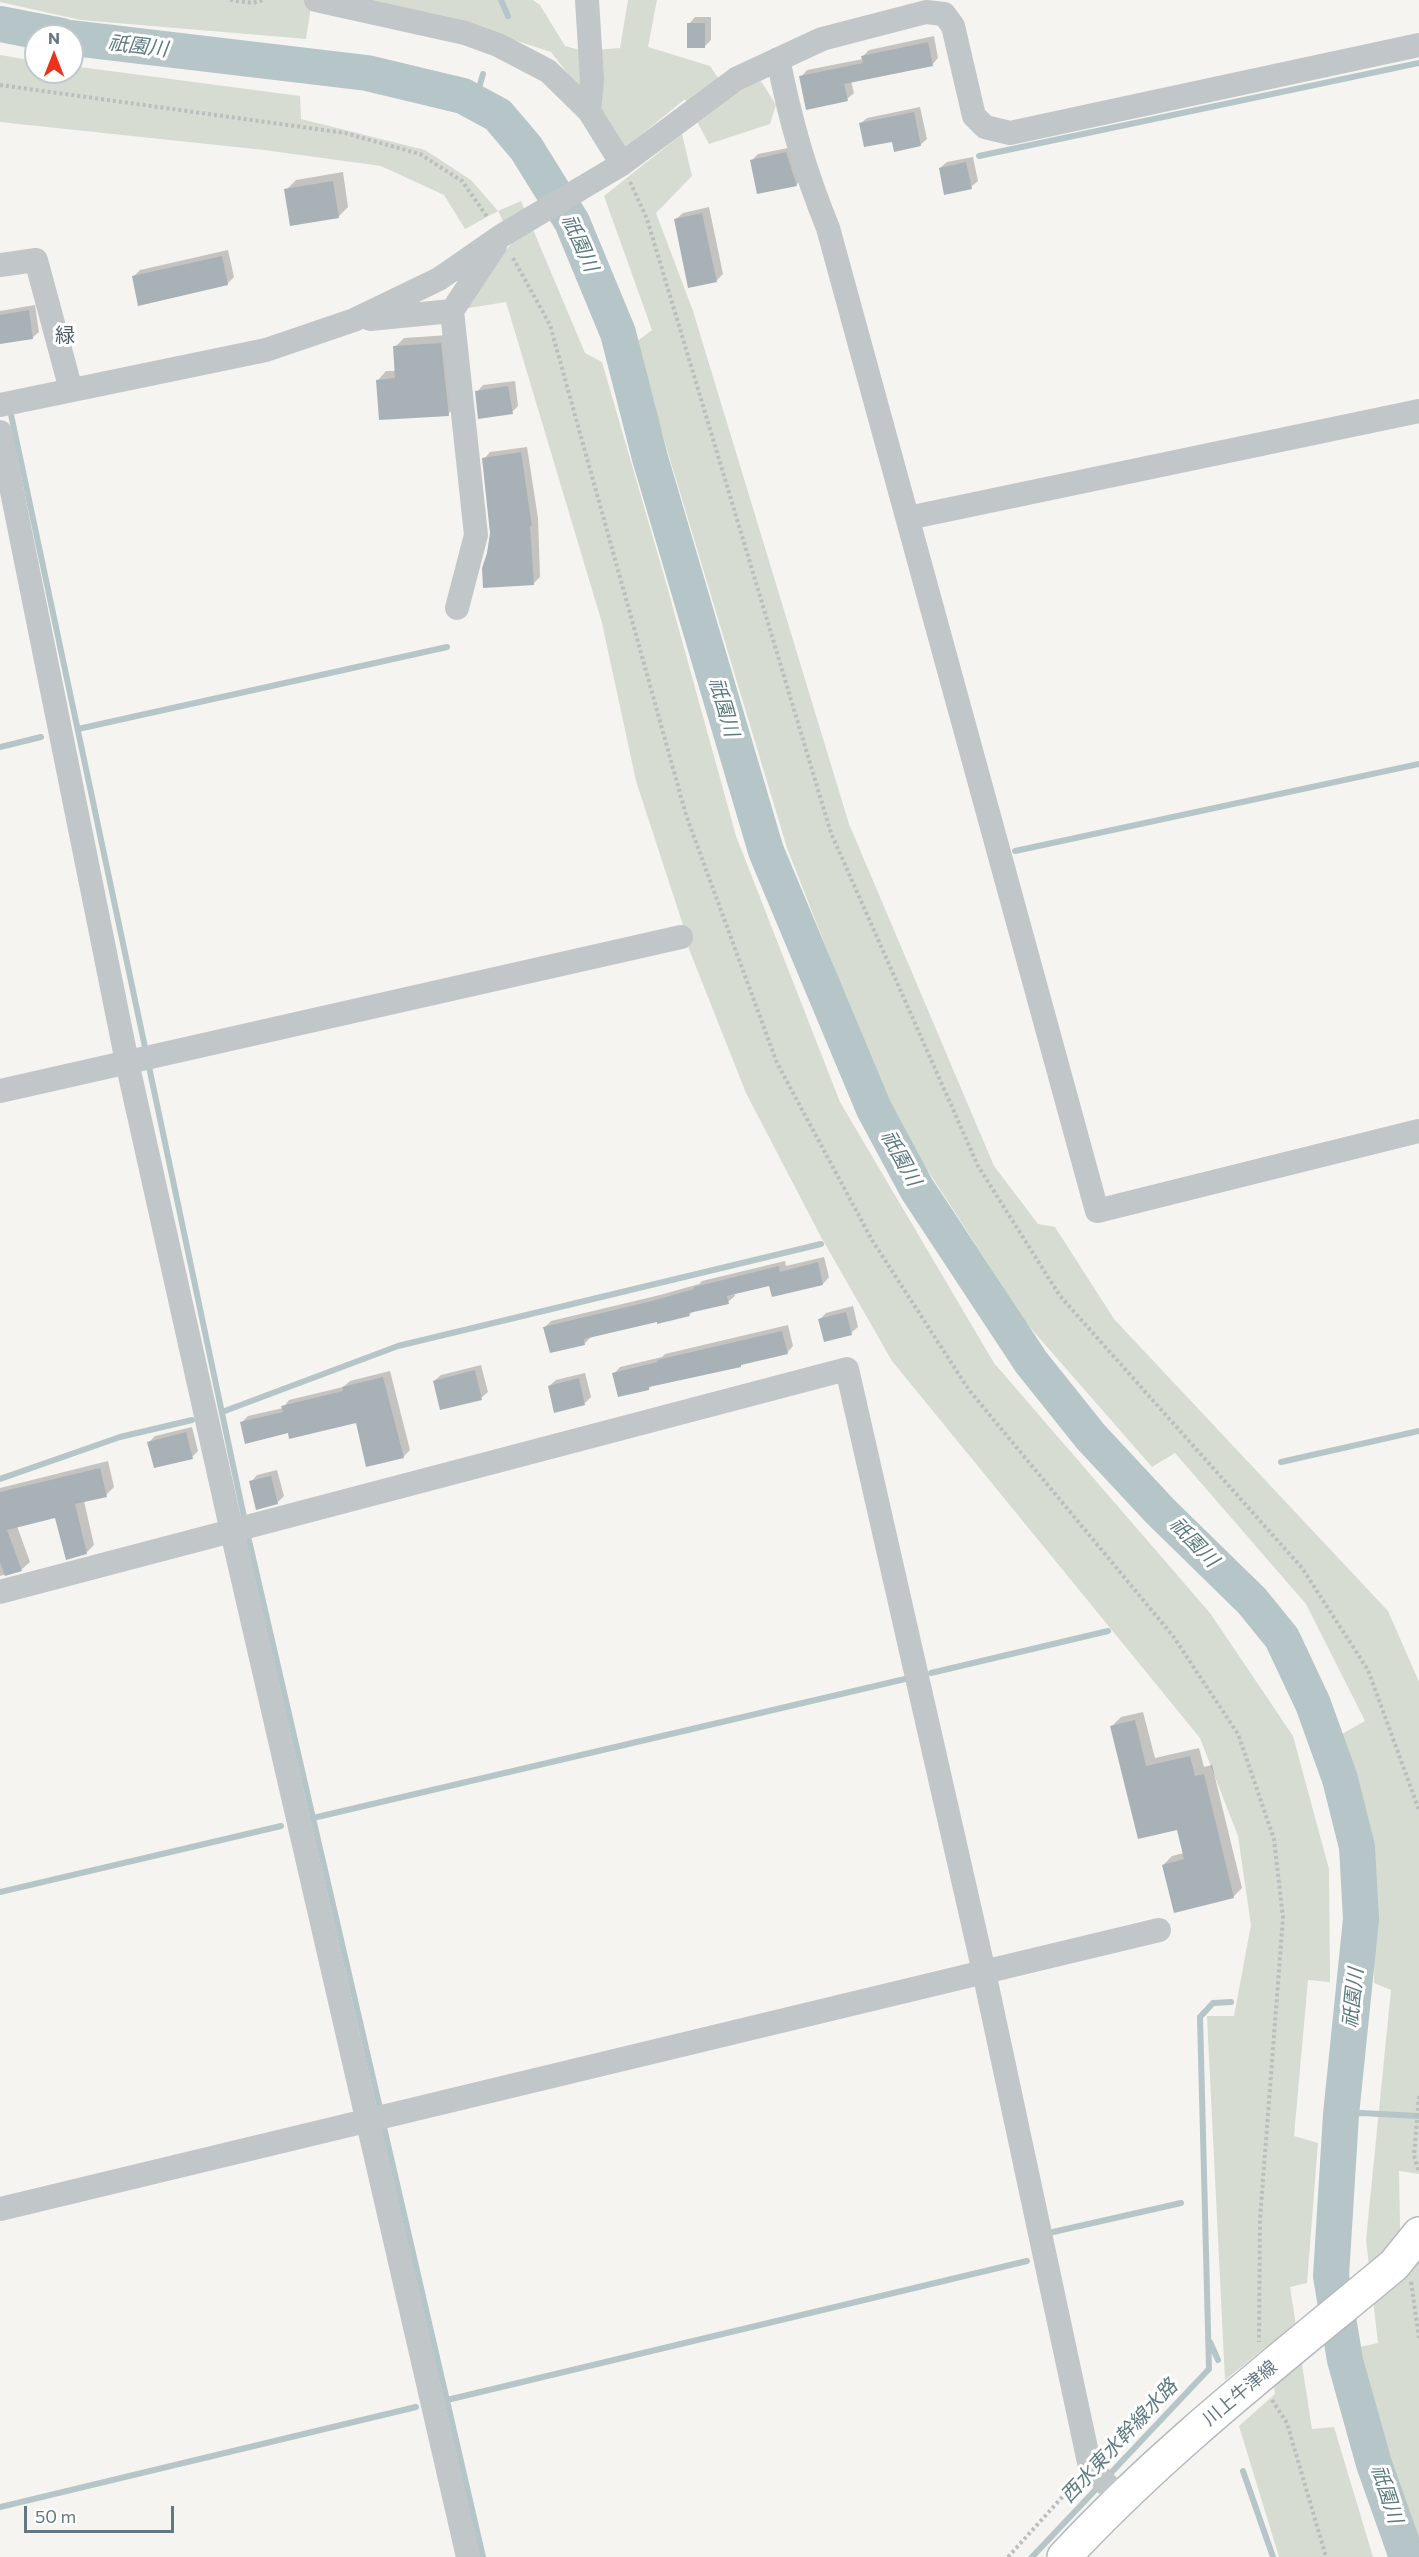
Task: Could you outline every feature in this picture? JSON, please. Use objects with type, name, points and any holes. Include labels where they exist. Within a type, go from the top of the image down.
[{"type":"main road","name":"川上牛津線","points":[[1064,2557],[1120,2498],[1258,2378],[1394,2265],[1413,2241]]},
{"type":"street","points":[[316,0],[465,33],[498,45],[548,71],[590,111],[622,164]]},
{"type":"street","points":[[587,0],[592,80],[590,111]]},
{"type":"street","points":[[0,405],[266,350],[354,320],[439,279],[501,236],[622,164],[736,79],[822,39],[926,12],[944,14],[953,26],[974,116],[985,127],[1010,134],[1419,45]]},
{"type":"street","points":[[778,59],[792,126],[806,175],[828,228],[1097,1210],[1419,1131]]},
{"type":"street","points":[[457,608],[476,535],[452,311],[501,236]]},
{"type":"street","points":[[0,265],[36,260],[70,390]]},
{"type":"street","points":[[354,320],[452,311]]},
{"type":"street","points":[[908,518],[1419,411]]},
{"type":"street","points":[[0,432],[127,1062],[244,1529],[367,2120],[468,2557]]},
{"type":"street","points":[[0,1091],[681,937]]},
{"type":"street","points":[[0,1592],[847,1369],[984,1972],[1090,2467],[1120,2498]]},
{"type":"street","points":[[0,2209],[1159,1930]]},
{"type":"path","points":[[230,0],[253,3],[263,0]]},
{"type":"path","points":[[0,85],[345,133],[420,154],[462,181],[501,236],[550,325],[686,815],[777,1063],[872,1240],[969,1390],[1173,1636],[1238,1734],[1274,1839],[1283,1918],[1260,2219],[1258,2378],[1287,2423],[1326,2557]]},
{"type":"path","points":[[622,164],[647,219],[831,832],[978,1166],[1060,1296],[1302,1568],[1368,1670],[1419,1810]]},
{"type":"path","points":[[1419,2096],[1414,2155],[1419,2173]]},
{"type":"path","points":[[1413,2241],[1419,2338]]},
{"type":"path","points":[[1008,2557],[1090,2467]]},
{"type":"shaded area","points":[[0,0],[312,0],[306,39],[81,20],[0,2]]},
{"type":"shaded area","points":[[327,0],[533,0],[540,5],[565,46],[584,51],[620,48],[628,0],[657,0],[648,47],[710,66],[728,93],[761,81],[776,105],[770,124],[709,144],[685,99],[625,148],[551,52],[456,21]]},
{"type":"shaded area","points":[[0,55],[24,59],[24,84],[84,84],[84,68],[300,96],[301,119],[425,150],[471,180],[498,211],[465,229],[444,195],[381,166],[264,150],[0,122]]},
{"type":"shaded area","points":[[682,134],[692,176],[656,213],[693,311],[849,824],[994,1166],[1038,1224],[1055,1227],[1114,1319],[1388,1611],[1419,1682],[1419,2174],[1399,2171],[1401,2281],[1419,2260],[1419,2547],[1404,2507],[1360,2347],[1378,2343],[1366,2240],[1391,1990],[1374,1983],[1375,1873],[1342,1734],[1365,1721],[1306,1604],[1175,1453],[1152,1467],[1027,1324],[892,1115],[787,848],[635,343],[652,330],[604,196]]},
{"type":"shaded area","points":[[521,201],[585,353],[602,362],[736,836],[840,1102],[994,1363],[1210,1613],[1293,1736],[1329,1869],[1330,1982],[1308,1980],[1294,2136],[1318,2143],[1307,2283],[1290,2287],[1312,2429],[1334,2427],[1373,2557],[1279,2557],[1239,2426],[1275,2394],[1266,2347],[1225,2380],[1207,2016],[1234,2016],[1251,1925],[1238,1836],[1200,1738],[892,1361],[821,1237],[746,1093],[689,949],[636,781],[602,623],[506,302],[462,309],[513,241],[498,211]]},
{"type":"building","points":[[687,23],[705,23],[705,48],[687,48]]},
{"type":"building","points":[[928,42],[933,66],[844,84],[848,101],[806,110],[799,76],[863,63],[861,56]]},
{"type":"building","points":[[914,112],[921,146],[894,152],[892,142],[864,147],[859,123]]},
{"type":"building","points":[[786,152],[797,186],[757,194],[750,160]]},
{"type":"building","points":[[966,162],[972,189],[944,195],[939,168]]},
{"type":"building","points":[[333,181],[339,218],[290,226],[284,189]]},
{"type":"building","points":[[702,213],[717,282],[688,288],[674,219]]},
{"type":"building","points":[[222,256],[228,285],[138,306],[132,276]]},
{"type":"building","points":[[29,310],[33,339],[0,344],[0,315]]},
{"type":"building","points":[[441,343],[449,416],[379,420],[376,380],[395,378],[393,346]]},
{"type":"building","points":[[508,386],[513,414],[478,419],[475,391]]},
{"type":"building","points":[[521,452],[532,526],[530,526],[534,585],[483,588],[482,568],[490,533],[482,458]]},
{"type":"building","points":[[818,1262],[823,1285],[772,1297],[769,1286],[727,1296],[729,1304],[689,1313],[690,1316],[657,1324],[657,1322],[584,1339],[585,1345],[550,1353],[543,1327],[652,1301],[694,1289],[694,1287],[779,1266],[780,1272]]},
{"type":"building","points":[[846,1312],[852,1335],[824,1342],[818,1319]]},
{"type":"building","points":[[782,1331],[788,1354],[649,1387],[649,1390],[618,1397],[612,1373],[658,1362],[657,1360]]},
{"type":"building","points":[[475,1370],[482,1400],[440,1410],[433,1381]]},
{"type":"building","points":[[383,1377],[404,1458],[366,1467],[356,1423],[289,1439],[288,1433],[245,1444],[240,1422],[283,1412],[281,1406],[343,1391],[342,1387]]},
{"type":"building","points":[[579,1378],[585,1405],[554,1413],[548,1386]]},
{"type":"building","points":[[186,1432],[193,1459],[154,1468],[147,1442]]},
{"type":"building","points":[[100,1468],[107,1497],[75,1504],[87,1554],[66,1560],[55,1518],[7,1530],[22,1571],[5,1576],[0,1562],[0,1492]]},
{"type":"building","points":[[271,1476],[278,1504],[256,1510],[249,1481]]},
{"type":"building","points":[[1135,1720],[1146,1766],[1190,1756],[1195,1776],[1204,1774],[1234,1898],[1174,1913],[1162,1865],[1184,1859],[1177,1830],[1138,1839],[1110,1726]]},
{"type":"waterway","points":[[501,0],[508,16]]},
{"type":"waterway","name":"祇園川","points":[[0,24],[24,29]]},
{"type":"waterway","name":"祇園川","points":[[84,39],[367,73],[463,96],[498,115],[526,148],[572,222],[618,333],[650,458],[766,851],[874,1109],[917,1189],[1031,1362],[1091,1437],[1160,1511],[1252,1601],[1282,1638],[1313,1704],[1340,1779],[1357,1847],[1361,1919],[1341,2115],[1331,2276],[1345,2360],[1374,2464],[1407,2557]]},
{"type":"waterway","points":[[979,156],[1419,63]]},
{"type":"waterway","points":[[475,102],[483,74]]},
{"type":"waterway","points":[[10,410],[146,1052]]},
{"type":"waterway","points":[[78,729],[447,647]]},
{"type":"waterway","points":[[0,747],[41,737]]},
{"type":"waterway","points":[[1015,851],[1419,764]]},
{"type":"waterway","points":[[148,1062],[245,1522]]},
{"type":"waterway","points":[[222,1412],[398,1346],[821,1244]]},
{"type":"waterway","points":[[0,1479],[120,1437],[192,1420]]},
{"type":"waterway","points":[[1281,1462],[1419,1431]]},
{"type":"waterway","points":[[247,1532],[381,2113]]},
{"type":"waterway","points":[[931,1673],[1108,1631]]},
{"type":"waterway","points":[[313,1818],[905,1679]]},
{"type":"waterway","points":[[0,1892],[281,1826]]},
{"type":"waterway","points":[[1108,2476],[1209,2369],[1200,2017],[1213,2003],[1231,2002]]},
{"type":"waterway","points":[[1341,2115],[1361,2113],[1419,2116]]},
{"type":"waterway","points":[[383,2123],[483,2557]]},
{"type":"waterway","points":[[1053,2232],[1181,2203]]},
{"type":"waterway","points":[[447,2400],[1027,2261]]},
{"type":"waterway","points":[[1210,2342],[1218,2360]]},
{"type":"waterway","points":[[0,2507],[416,2407]]},
{"type":"waterway","points":[[1243,2471],[1273,2557]]},
{"type":"waterway","name":"西水東水幹線水路","points":[[1032,2557],[1101,2484]]},
{"type":"district","name":"緑","points":[[65,335]]}]
